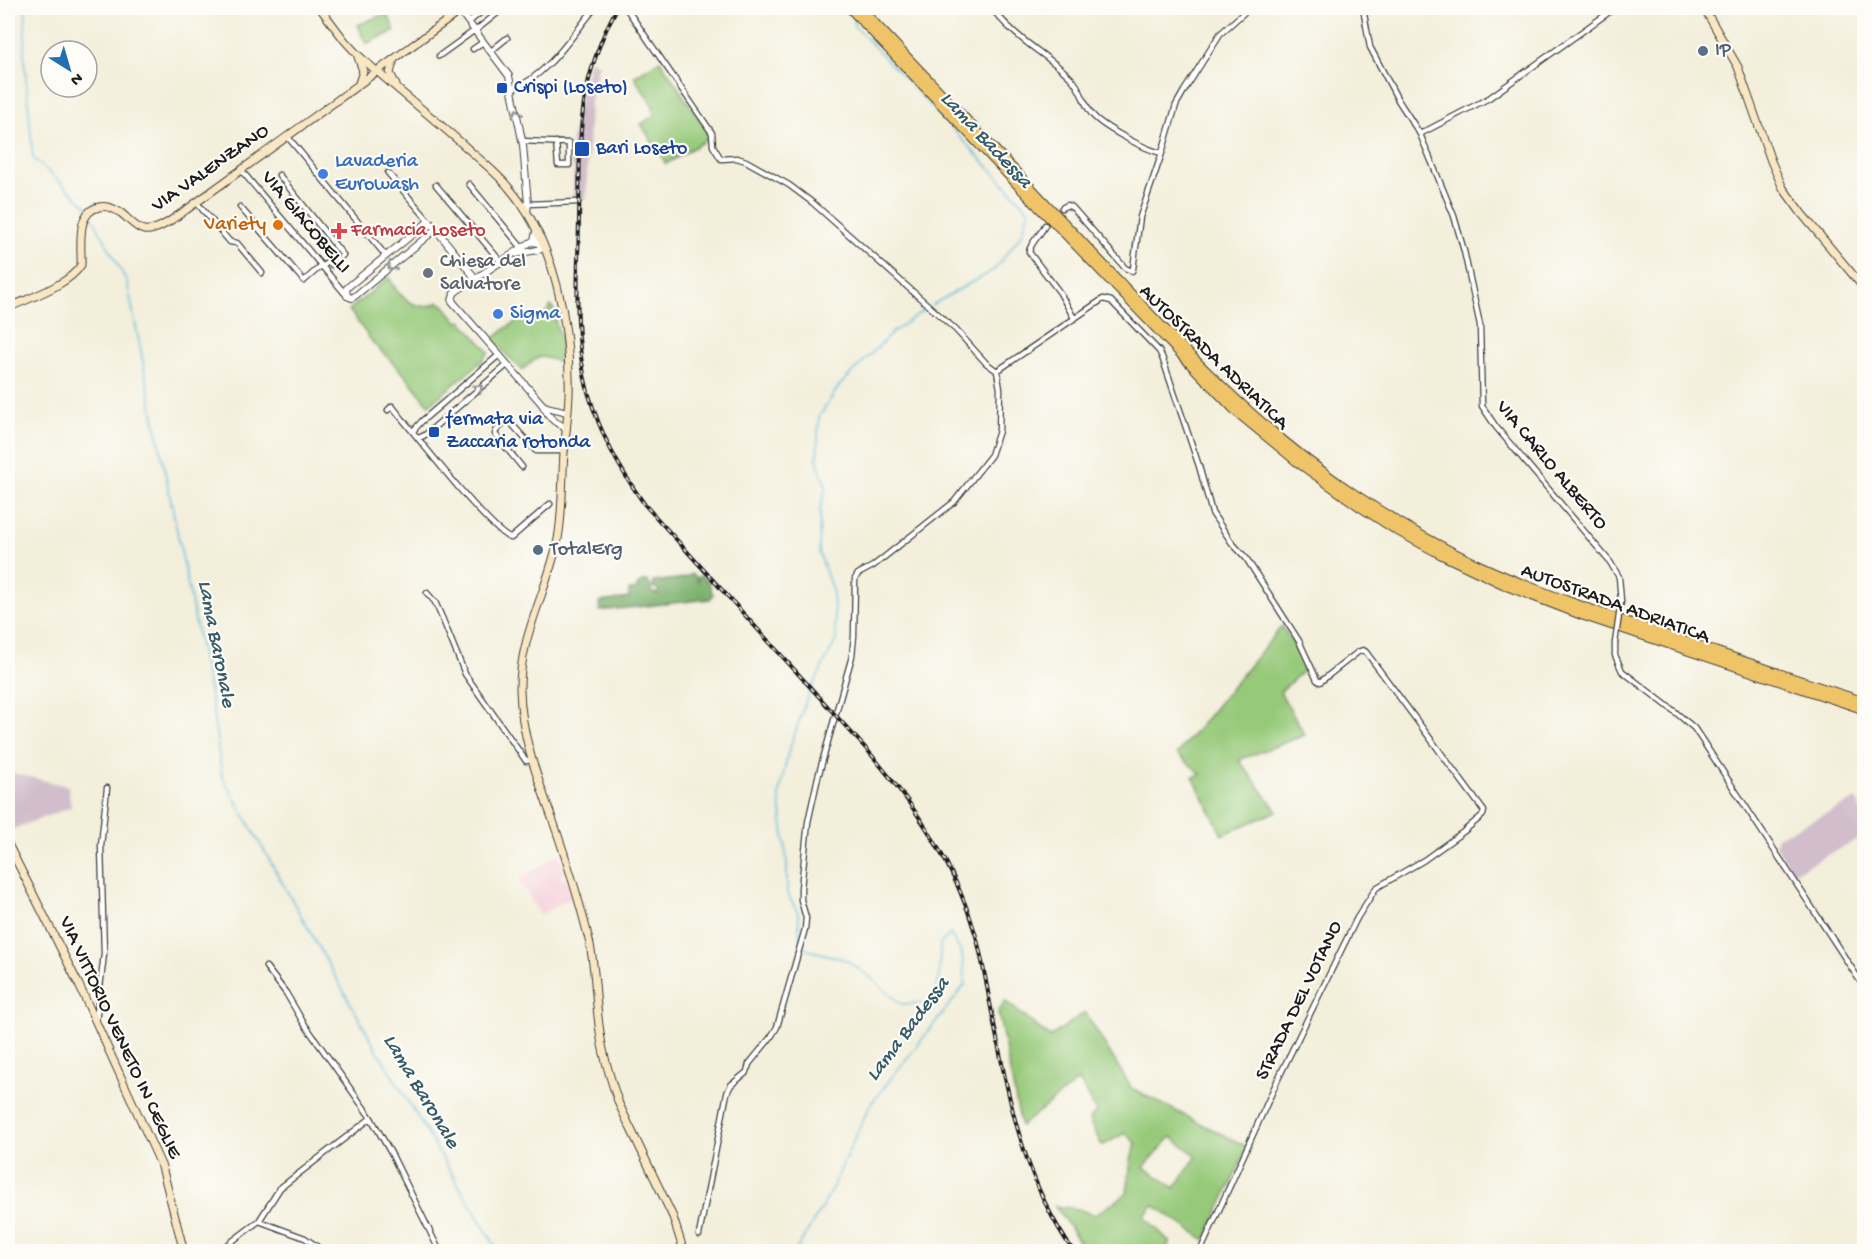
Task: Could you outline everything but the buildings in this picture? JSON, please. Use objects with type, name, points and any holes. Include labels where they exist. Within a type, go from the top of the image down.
[{"type":"highway","name":"AUTOSTRADA ADRIATICA","points":[[850,8],[865,18],[1041,205],[1238,403],[1318,468],[1381,512],[1436,544],[1521,584],[1631,624],[1864,702]]},
{"type":"highway","name":"AUTOSTRADA ADRIATICA","points":[[860,8],[865,18]]},
{"type":"highway","name":"AUTOSTRADA ADRIATICA","points":[[1059,223],[1236,411],[1307,470],[1395,529],[1449,558],[1519,590],[1583,615],[1864,709]]},
{"type":"main road","points":[[320,8],[357,54],[497,175],[511,190],[527,212],[549,261],[564,322],[569,398],[558,539],[529,634],[521,677],[521,705],[531,760],[571,874],[589,941],[595,976],[600,1037],[615,1092],[673,1216],[684,1251]]},
{"type":"main road","points":[[1704,8],[1738,67],[1771,161],[1783,188],[1864,288]]},
{"type":"main road","name":"VIA VALENZANO","points":[[8,308],[78,271],[81,265],[82,223],[97,207],[105,206],[118,211],[138,228],[149,230],[161,226],[377,72],[459,9]]},
{"type":"main road","points":[[357,54],[375,65],[385,64],[394,59]]},
{"type":"main road","points":[[357,54],[363,71],[358,85]]},
{"type":"main road","points":[[394,59],[390,74],[398,90]]},
{"type":"main road","points":[[358,85],[373,78],[379,78],[398,90]]},
{"type":"main road","name":"VIA VITTORIO VENETO IN CEGLIE","points":[[8,844],[70,967],[162,1167],[184,1251]]},
{"type":"street","points":[[469,22],[486,8]]},
{"type":"street","points":[[512,89],[547,66],[596,8]]},
{"type":"street","points":[[626,8],[712,133],[713,146],[721,159],[737,158],[746,161],[789,185],[813,203],[956,330],[986,363],[998,371],[1000,389],[999,431],[991,455],[954,502],[873,567],[858,574],[855,579],[852,656],[818,777],[808,822],[801,888],[801,900],[806,918],[805,929],[777,1027],[747,1071],[731,1085],[727,1093],[699,1235]]},
{"type":"street","points":[[991,8],[1011,29],[1070,76],[1090,112],[1103,125],[1152,151],[1162,153]]},
{"type":"street","points":[[1062,208],[1067,205],[1073,208],[1125,268],[1132,271],[1140,217],[1176,105],[1220,34],[1248,8]]},
{"type":"street","name":"VIA CARLO ALBERTO","points":[[1363,8],[1370,47],[1398,100],[1420,134],[1454,216],[1480,325],[1482,406],[1496,427],[1610,562],[1619,577],[1621,601],[1615,655],[1622,671],[1674,711],[1698,733],[1864,987]]},
{"type":"street","points":[[1420,134],[1489,98],[1615,8]]},
{"type":"street","points":[[459,9],[509,76],[522,141],[527,212]]},
{"type":"street","points":[[439,56],[499,9]]},
{"type":"street","points":[[491,51],[507,38]]},
{"type":"street","points":[[473,49],[483,42]]},
{"type":"street","points":[[287,136],[386,256]]},
{"type":"street","points":[[522,141],[556,142],[569,143],[569,165],[558,165],[556,142]]},
{"type":"street","points":[[557,154],[569,154]]},
{"type":"street","name":"VIA GIACOBELLI","points":[[241,170],[347,296]]},
{"type":"street","points":[[388,173],[477,279]]},
{"type":"street","points":[[240,207],[304,281],[329,261],[332,265],[343,255],[279,175]]},
{"type":"street","points":[[469,184],[522,248]]},
{"type":"street","points":[[436,185],[502,263]]},
{"type":"street","points":[[196,202],[230,242],[237,243],[262,273]]},
{"type":"street","points":[[528,204],[578,202]]},
{"type":"street","points":[[429,221],[347,288],[345,292],[347,296],[352,298],[355,296],[436,229]]},
{"type":"street","points":[[998,371],[1074,318],[1060,294],[1029,252],[1030,246],[1045,225]]},
{"type":"street","points":[[536,232],[532,242],[458,290],[452,297],[454,305],[542,404],[550,417],[563,425],[566,430]]},
{"type":"street","points":[[532,242],[538,243],[543,248],[536,252]]},
{"type":"street","points":[[514,255],[526,251],[536,252],[549,261]]},
{"type":"street","name":"STRADA DEL VOTANO","points":[[1074,318],[1107,298],[1159,351],[1172,381],[1212,513],[1232,543],[1246,558],[1299,641],[1317,680],[1320,682],[1358,652],[1366,652],[1484,811],[1483,815],[1463,832],[1424,860],[1381,885],[1370,895],[1278,1079],[1200,1251]]},
{"type":"street","points":[[413,431],[422,420],[499,356]]},
{"type":"street","points":[[419,438],[507,365]]},
{"type":"street","points":[[554,410],[569,398]]},
{"type":"street","points":[[542,404],[567,414]]},
{"type":"street","points":[[388,410],[392,406],[464,493],[506,538],[511,538],[550,504]]},
{"type":"street","points":[[550,417],[558,418],[567,414]]},
{"type":"street","points":[[522,467],[495,434],[505,422],[510,422],[536,451],[564,451]]},
{"type":"street","points":[[428,593],[439,610],[468,679],[526,761],[531,760]]},
{"type":"street","points":[[96,1024],[104,954],[101,846],[107,788]]},
{"type":"street","points":[[266,967],[371,1118],[440,1251]]},
{"type":"street","points":[[218,1251],[259,1221],[280,1188],[371,1118]]},
{"type":"street","points":[[259,1221],[305,1238],[325,1251]]},
{"type":"shaded area","points":[[590,60],[599,64],[590,100],[586,199],[573,199],[572,139]]},
{"type":"shaded area","points":[[8,772],[68,786],[71,807],[8,831]]},
{"type":"shaded area","points":[[1857,799],[1864,817],[1864,836],[1793,873],[1775,844],[1777,837]]},
{"type":"shaded area","points":[[559,853],[566,872],[560,876],[562,879],[567,877],[573,897],[540,915],[519,880]]},
{"type":"green space","points":[[387,13],[395,31],[366,44],[358,25]]},
{"type":"green space","points":[[660,60],[711,137],[666,164],[641,124],[655,115],[652,109],[654,107],[634,77]]},
{"type":"green space","points":[[389,277],[397,291],[409,301],[423,306],[439,302],[445,306],[458,322],[462,321],[489,352],[482,361],[429,405],[404,374],[373,343],[349,310]]},
{"type":"green space","points":[[551,306],[556,313],[556,324],[561,337],[561,364],[549,358],[540,357],[522,370],[492,340],[525,316],[536,319],[544,315]]},
{"type":"green space","points":[[691,574],[696,576],[698,582],[701,575],[709,583],[713,595],[710,599],[600,611],[599,602],[629,598],[629,590],[638,589],[637,585],[644,581],[647,581],[651,587],[651,592],[657,594],[659,590],[653,587],[653,582],[685,578]]},
{"type":"green space","points":[[1282,626],[1307,667],[1280,692],[1305,735],[1239,760],[1277,811],[1222,835],[1193,777],[1201,774],[1177,754]]},
{"type":"green space","points":[[1005,1001],[1050,1037],[1085,1012],[1132,1089],[1248,1147],[1205,1240],[1153,1205],[1144,1217],[1170,1242],[1165,1251],[1086,1251],[1055,1206],[1078,1209],[1095,1215],[1127,1193],[1131,1160],[1136,1143],[1125,1133],[1102,1146],[1089,1120],[1096,1112],[1079,1080],[1021,1126],[998,1012]],"holes":[[[1171,1137],[1197,1156],[1175,1188],[1144,1167]]]},
{"type":"waterway","name":"Lama Baronale","points":[[26,8],[24,55],[33,158],[89,210]]},
{"type":"waterway","name":"Lama Badessa","points":[[856,19],[853,24],[1029,210],[1022,234],[995,269],[932,305]]},
{"type":"waterway","name":"Lama Baronale","points":[[91,214],[127,282],[212,705],[222,776],[374,1045],[499,1252]]},
{"type":"waterway","name":"Lama Badessa","points":[[800,938],[798,912],[787,894],[787,862],[779,794],[788,753],[807,698],[836,640],[833,593],[819,552],[820,510],[826,487],[817,459],[819,417],[839,386],[893,332],[928,307]]},
{"type":"waterway","name":"Lama Badessa","points":[[795,1252],[827,1199],[870,1105],[965,985],[962,953],[950,934],[940,944],[939,979],[931,1003],[901,1004],[846,960],[805,949],[803,946]]},
{"type":"railway","points":[[617,8],[590,74],[580,143],[578,328],[583,371],[593,408],[612,451],[645,505],[869,752],[903,794],[933,838],[968,910],[976,936],[1018,1132],[1041,1194],[1074,1252]]},
{"type":"place","name":"IP","points":[[1703,51]]},
{"type":"place","name":"Crispi (Loseto)","points":[[502,88]]},
{"type":"place","name":"Bari Loseto","points":[[582,149]]},
{"type":"place","name":"Lavaderia Eurowash","points":[[323,174]]},
{"type":"place","name":"Variety","points":[[278,225]]},
{"type":"place","name":"Farmacia Loseto","points":[[339,231]]},
{"type":"place","name":"Chiesa del Salvatore","points":[[428,273]]},
{"type":"place","name":"Sigma","points":[[498,314]]},
{"type":"place","name":"fermata via Zaccaria rotonda","points":[[434,432]]},
{"type":"place","name":"TotalErg","points":[[538,550]]}]
